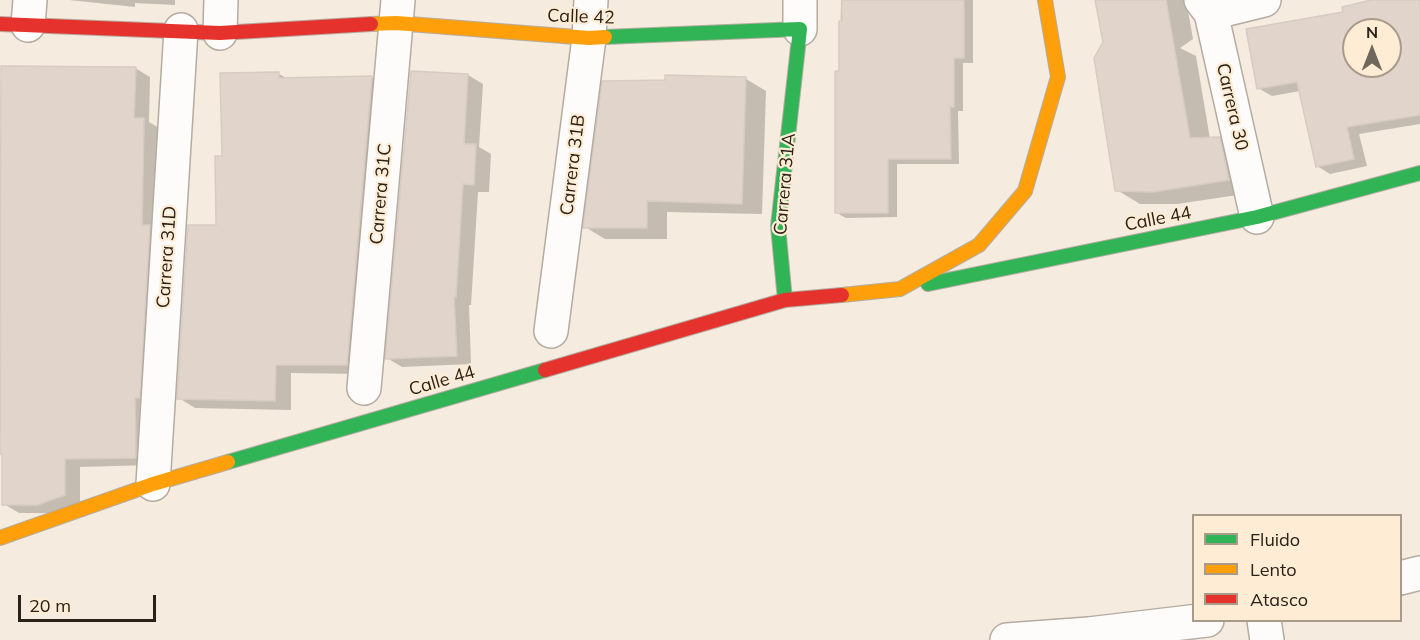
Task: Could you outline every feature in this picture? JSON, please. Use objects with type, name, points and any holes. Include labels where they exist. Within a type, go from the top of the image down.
[{"type":"street","points":[[220,33],[221,0]]},
{"type":"street","name":"Carrera 31B","points":[[551,331],[589,38],[591,0]]},
{"type":"street","name":"Calle 44","points":[[900,290],[979,245],[1025,191],[1058,77],[1045,0]]},
{"type":"street","points":[[1206,6],[1264,0]]},
{"type":"street","name":"Carrera 30","points":[[1206,6],[1257,217]]},
{"type":"street","name":"Calle 42","points":[[19,16],[220,33],[397,12],[589,38],[800,15],[797,68]]},
{"type":"street","name":"Carrera 31C","points":[[364,388],[397,12]]},
{"type":"street","name":"Carrera 31D","points":[[153,484],[181,30]]},
{"type":"street","name":"Carrera 31A","points":[[785,300],[778,226],[797,68]]},
{"type":"street","name":"Calle 44","points":[[0,538],[153,484],[785,300],[900,290],[1257,217],[1420,173]]},
{"type":"street","points":[[1402,578],[1420,573]]},
{"type":"street","points":[[1007,640],[1198,622]]},
{"type":"street","points":[[1264,622],[1267,640]]},
{"type":"building","points":[[842,0],[964,0],[964,58],[954,58],[954,107],[950,107],[951,159],[888,159],[888,213],[835,213],[835,71],[839,71],[839,21],[842,21]]},
{"type":"building","points":[[1095,0],[1166,0],[1190,138],[1220,137],[1229,180],[1153,192],[1115,191],[1094,58],[1103,42]]},
{"type":"building","points":[[1371,0],[1420,0],[1420,115],[1347,127],[1354,159],[1316,167],[1297,82],[1257,89],[1246,29],[1343,12],[1342,7]]},
{"type":"building","points":[[1,66],[136,67],[134,118],[144,118],[142,225],[150,225],[140,398],[135,398],[136,458],[65,459],[65,495],[37,505],[2,505],[2,454],[0,454]]},
{"type":"building","points":[[411,71],[468,74],[464,144],[476,144],[474,185],[463,184],[456,297],[454,297],[457,356],[385,359]]},
{"type":"building","points":[[279,72],[279,78],[372,76],[347,365],[276,365],[275,401],[177,399],[188,225],[216,225],[215,156],[222,156],[220,73]]},
{"type":"building","points":[[665,75],[746,77],[742,204],[647,201],[647,228],[583,228],[602,81],[665,80]]},
{"type":"traffic: fast","points":[[605,37],[800,29],[778,226],[785,300]]},
{"type":"traffic: fast","points":[[928,284],[1257,217],[1420,173]]},
{"type":"traffic: fast","points":[[228,462],[545,370]]},
{"type":"traffic: slow","points":[[842,295],[900,289],[979,245],[1025,191],[1058,77],[1045,0]]},
{"type":"traffic: slow","points":[[371,24],[396,23],[589,38],[605,37]]},
{"type":"traffic: slow","points":[[0,538],[153,484],[228,462]]},
{"type":"traffic: jam","points":[[0,24],[220,33],[371,24]]},
{"type":"traffic: jam","points":[[545,370],[785,300],[842,295]]}]
